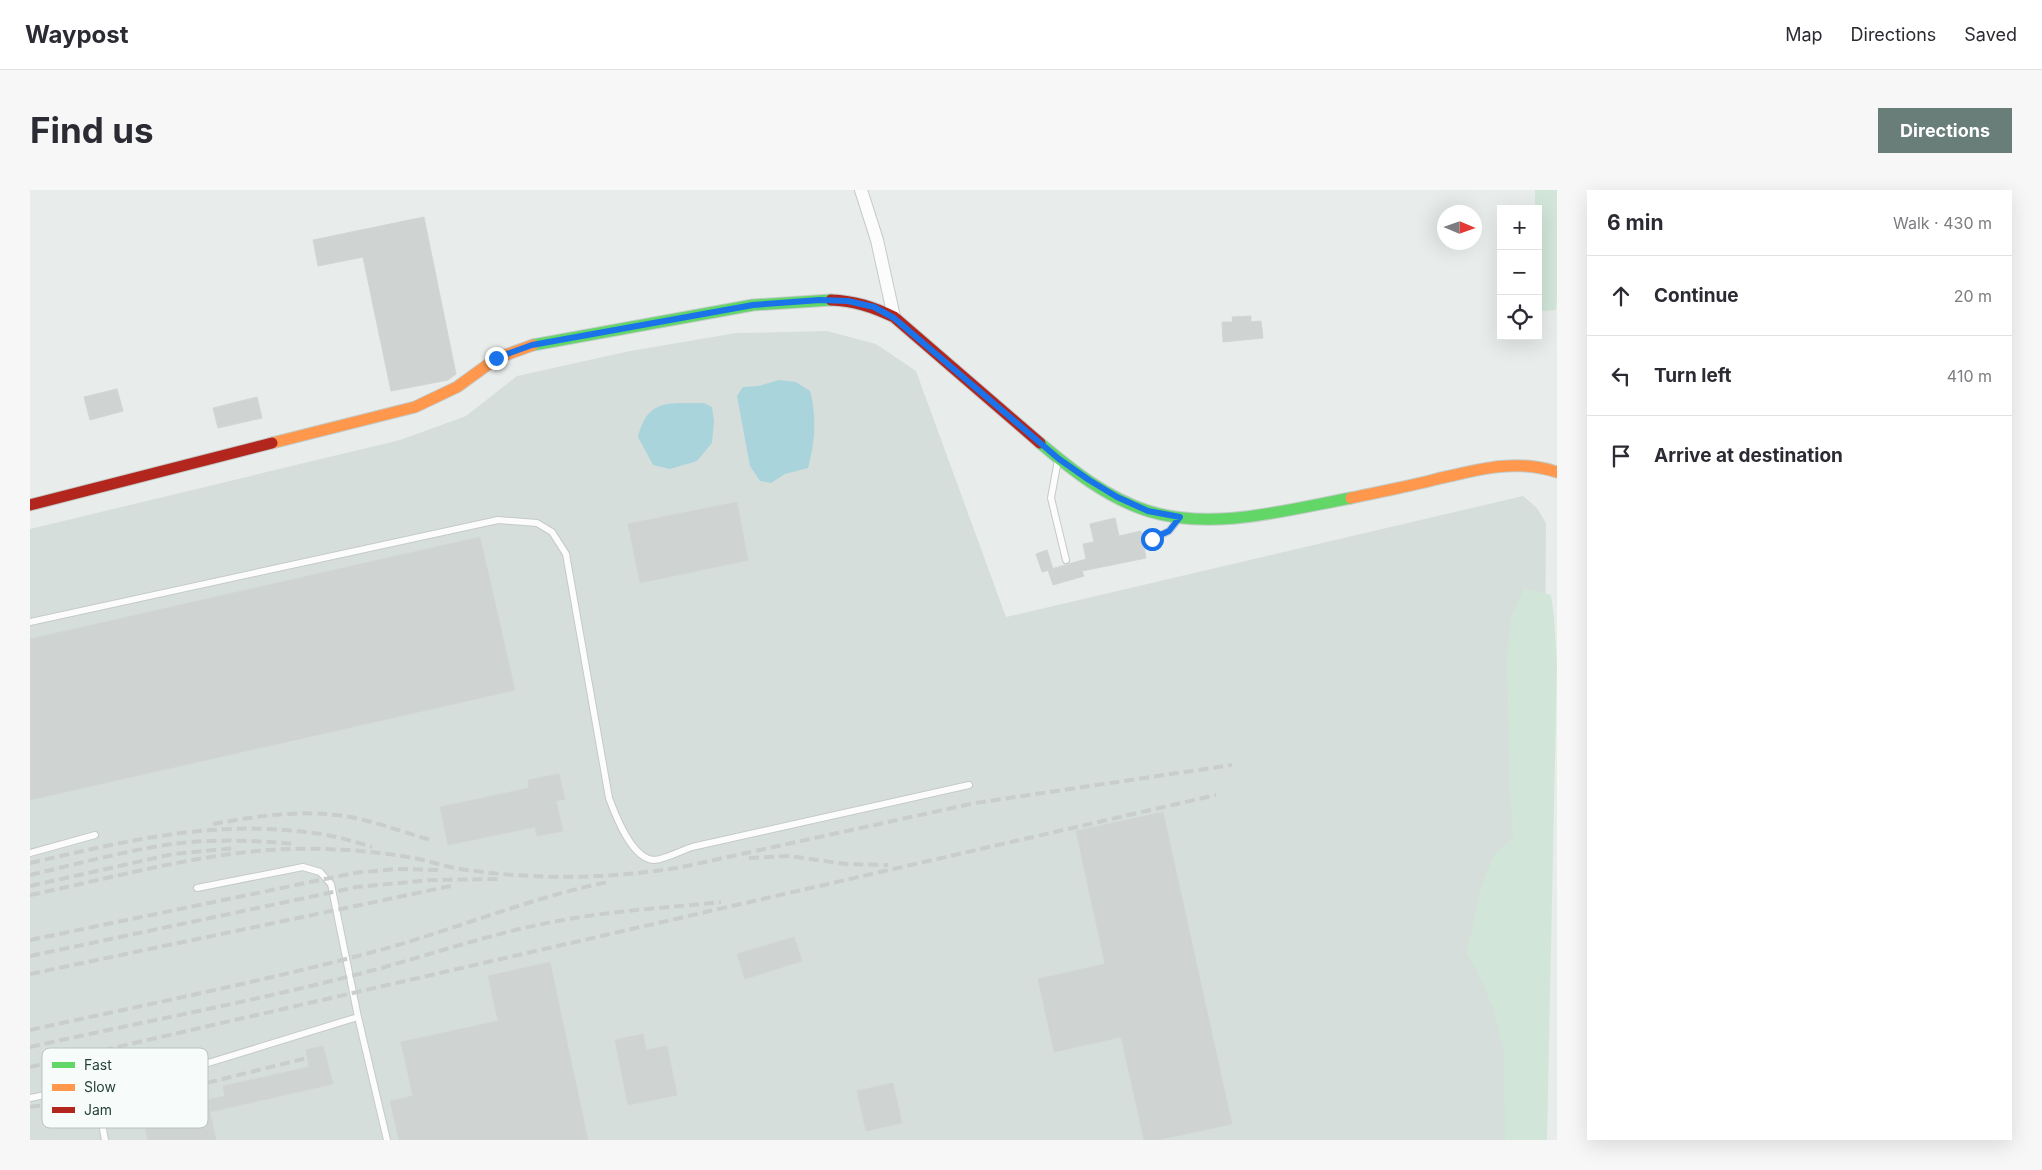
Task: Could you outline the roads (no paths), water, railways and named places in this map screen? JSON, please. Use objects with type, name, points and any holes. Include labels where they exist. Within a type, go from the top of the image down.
[{"type":"street","points":[[861,190],[877,240],[894,318]]},
{"type":"street","points":[[30,505],[415,407],[456,387],[496,358],[532,345],[753,305],[820,300],[848,301],[874,307],[894,318],[1059,459],[1117,497],[1148,511],[1180,517],[1229,517],[1271,513],[1500,466],[1524,464],[1546,467],[1557,472]]},
{"type":"lane","points":[[1059,459],[1051,498],[1066,560]]},
{"type":"lane","points":[[1152,539],[1169,531],[1180,517]]},
{"type":"lane","points":[[30,622],[498,520],[537,522],[552,532],[566,554],[609,798],[616,819],[638,854],[655,860],[692,847],[969,785]]},
{"type":"lane","points":[[30,853],[95,835]]},
{"type":"lane","points":[[197,888],[303,867],[320,872],[331,884],[358,1017],[387,1140]]},
{"type":"lane","points":[[208,1063],[358,1017]]},
{"type":"water","points":[[779,380],[796,382],[810,391],[814,410],[814,439],[808,468],[785,474],[771,483],[760,481],[750,466],[737,396],[743,387],[759,386]]},
{"type":"water","points":[[704,403],[712,407],[714,421],[712,443],[697,461],[670,469],[653,465],[638,437],[642,424],[648,415],[662,405]]},
{"type":"railway","points":[[30,895],[176,863],[250,852],[288,849],[372,852],[419,859],[461,869],[548,877],[628,874],[682,867],[975,803],[1232,765]]},
{"type":"railway","points":[[113,1048],[1216,795]]},
{"type":"railway","points":[[213,824],[273,815],[320,814],[359,819],[431,840]]},
{"type":"railway","points":[[30,863],[170,834],[240,829],[276,829],[320,834],[372,847]]},
{"type":"railway","points":[[30,875],[118,854],[172,844],[202,841],[294,844]]},
{"type":"railway","points":[[30,886],[173,854],[236,848]]},
{"type":"railway","points":[[749,858],[789,856],[846,864],[888,865]]},
{"type":"railway","points":[[30,940],[354,873],[395,869],[443,870]]},
{"type":"railway","points":[[30,956],[357,887],[431,880],[500,879]]},
{"type":"railway","points":[[30,1030],[202,993],[373,952],[549,897],[608,882]]},
{"type":"railway","points":[[30,974],[451,886]]},
{"type":"railway","points":[[30,1047],[311,986],[527,927],[615,912],[721,902]]},
{"type":"railway","points":[[208,1083],[307,1058]]},
{"type":"railway","points":[[30,1067],[42,1064]]},
{"type":"railway","points":[[30,1107],[42,1106]]}]
